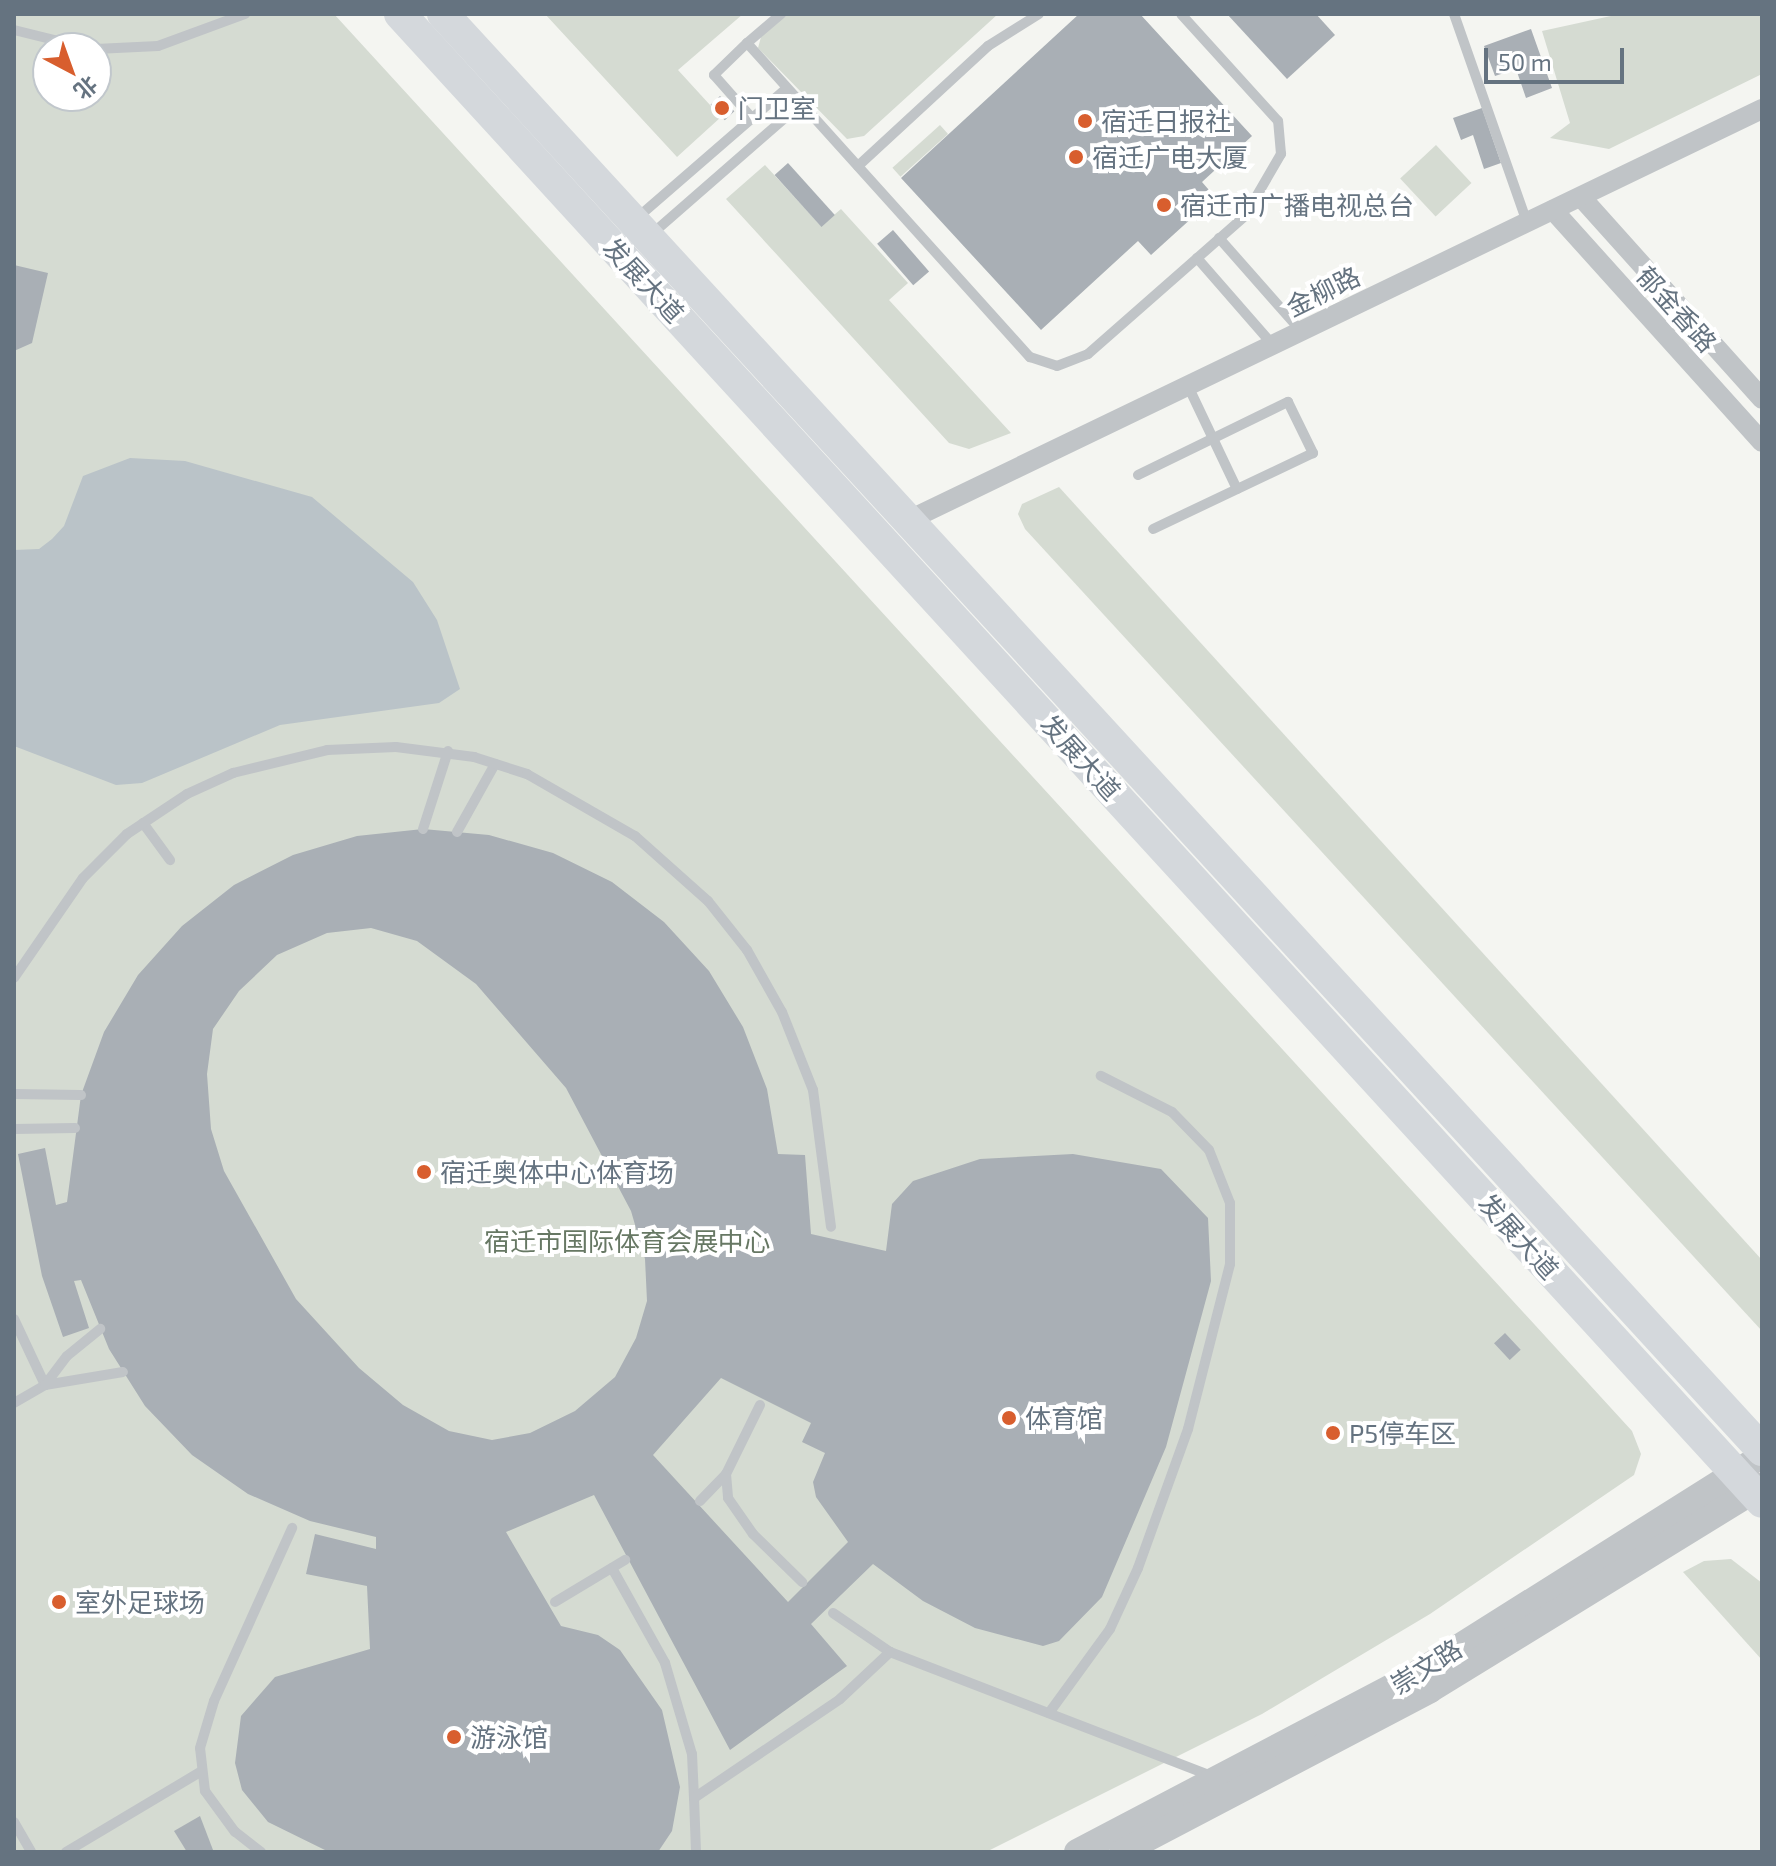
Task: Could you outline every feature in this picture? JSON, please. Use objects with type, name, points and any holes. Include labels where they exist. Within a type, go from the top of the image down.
[{"type":"main road","name":"发展大道","points":[[400,14],[907,521],[1756,1476]]},
{"type":"main road","name":"发展大道","points":[[443,14],[628,240],[1756,1476]]},
{"type":"street","name":"金柳路","points":[[907,521],[1762,109]]},
{"type":"street","name":"郁金香路","points":[[1581,197],[1762,399]]},
{"type":"street","name":"郁金香路","points":[[1553,210],[1762,442]]},
{"type":"street","name":"崇文路","points":[[1077,1852],[1416,1674],[1756,1476]]},
{"type":"street","name":"崇文路","points":[[1122,1852],[1430,1690],[1756,1476]]},
{"type":"lane","points":[[112,48],[158,46],[245,14]]},
{"type":"lane","points":[[752,118],[714,75],[781,14]]},
{"type":"lane","points":[[858,166],[988,46],[1039,14]]},
{"type":"lane","points":[[747,43],[1043,365],[1088,354],[1219,238],[1272,178],[1282,130],[1181,14]]},
{"type":"lane","points":[[1454,14],[1527,222]]},
{"type":"lane","points":[[628,240],[752,118],[787,88]]},
{"type":"lane","points":[[628,240],[801,104]]},
{"type":"lane","points":[[1219,238],[1301,331]]},
{"type":"lane","points":[[1197,258],[1273,345]]},
{"type":"lane","points":[[1188,386],[1237,489]]},
{"type":"lane","points":[[1138,475],[1288,402],[1313,453],[1153,529]]},
{"type":"lane","points":[[14,978],[83,878],[143,823],[187,794],[286,758],[396,747],[448,751],[495,764],[566,794],[635,836],[708,901],[747,950],[782,1012],[813,1090],[831,1227]]},
{"type":"lane","points":[[423,829],[448,751]]},
{"type":"lane","points":[[457,832],[495,764]]},
{"type":"lane","points":[[143,823],[170,860]]},
{"type":"lane","points":[[1049,1713],[1105,1637],[1138,1568],[1188,1429],[1230,1264],[1230,1203],[1209,1150],[1172,1112],[1101,1076]]},
{"type":"lane","points":[[14,1094],[81,1095]]},
{"type":"lane","points":[[14,1129],[75,1128]]},
{"type":"lane","points":[[14,1319],[45,1385]]},
{"type":"lane","points":[[45,1385],[67,1356],[100,1329]]},
{"type":"lane","points":[[14,1403],[45,1385],[123,1372]]},
{"type":"lane","points":[[700,1501],[726,1474],[760,1405]]},
{"type":"lane","points":[[726,1474],[736,1512],[802,1582]]},
{"type":"lane","points":[[261,1852],[220,1812],[200,1772],[214,1701],[292,1528]]},
{"type":"lane","points":[[555,1602],[625,1560]]},
{"type":"lane","points":[[612,1568],[665,1663],[692,1754],[696,1852]]},
{"type":"lane","points":[[833,1613],[890,1652],[1221,1779]]},
{"type":"lane","points":[[694,1798],[818,1716],[890,1652]]},
{"type":"lane","points":[[66,1852],[200,1772]]},
{"type":"lane","points":[[14,1822],[31,1852]]},
{"type":"green space","name":"宿迁市国际体育会展中心","points":[[14,14],[334,14],[1632,1431],[1641,1454],[1634,1475],[1430,1614],[1262,1714],[986,1852],[14,1852]]},
{"type":"green space","points":[[545,14],[743,14],[678,70],[721,117],[677,157]]},
{"type":"green space","points":[[787,14],[998,14],[864,136],[847,139],[758,48],[761,37]]},
{"type":"green space","points":[[1620,14],[1762,14],[1762,74],[1609,149],[1550,138],[1570,123],[1542,31]]},
{"type":"green space","points":[[940,125],[948,134],[900,177],[892,168]]},
{"type":"green space","points":[[1436,145],[1471,183],[1436,216],[1400,178]]},
{"type":"green space","points":[[765,165],[821,226],[841,209],[908,283],[889,300],[1011,433],[969,449],[949,443],[726,199]]},
{"type":"green space","points":[[1059,487],[1762,1260],[1762,1331],[1025,529],[1018,514],[1022,504]]},
{"type":"green space","points":[[1731,1559],[1762,1583],[1762,1660],[1683,1572],[1704,1561]]},
{"type":"shaded area","points":[[130,458],[185,461],[312,497],[413,582],[437,620],[460,689],[439,703],[280,725],[142,783],[116,785],[14,746],[14,550],[39,549],[52,539],[64,526],[83,476]]},
{"type":"building","name":"宿迁广电大厦","points":[[1079,14],[1140,14],[1252,136],[1202,182],[1215,197],[1151,255],[1138,241],[1041,330],[901,178]]},
{"type":"building","points":[[1227,14],[1316,14],[1335,35],[1287,79]]},
{"type":"building","points":[[1531,29],[1552,88],[1526,98],[1516,69],[1495,76],[1484,46]]},
{"type":"building","name":"门卫室","points":[[720,96],[734,111],[725,120],[710,105]]},
{"type":"building","points":[[1482,108],[1501,163],[1484,169],[1473,135],[1461,140],[1453,118]]},
{"type":"building","points":[[788,163],[835,215],[821,227],[775,175]]},
{"type":"building","points":[[893,230],[929,272],[913,285],[877,244]]},
{"type":"building","points":[[14,265],[48,273],[32,343],[14,351]]},
{"type":"building","points":[[423,829],[489,835],[553,853],[612,882],[664,922],[709,971],[743,1027],[767,1089],[778,1154],[805,1155],[811,1234],[886,1251],[892,1204],[913,1181],[980,1159],[1073,1154],[1161,1169],[1208,1218],[1211,1281],[1166,1447],[1102,1597],[1059,1641],[1043,1646],[975,1628],[923,1601],[873,1564],[811,1624],[847,1666],[730,1750],[594,1495],[506,1532],[561,1626],[598,1635],[620,1650],[662,1710],[680,1787],[672,1831],[658,1852],[329,1852],[268,1822],[242,1790],[235,1763],[241,1716],[275,1677],[370,1649],[367,1586],[306,1574],[315,1534],[376,1549],[376,1537],[310,1521],[248,1494],[192,1455],[145,1406],[109,1349],[81,1280],[74,1281],[89,1328],[63,1337],[42,1276],[18,1154],[45,1148],[56,1205],[67,1202],[81,1095],[104,1032],[138,975],[182,926],[234,885],[293,855],[357,836]],"holes":[[[371,928],[417,941],[476,984],[566,1088],[631,1211],[645,1259],[647,1301],[636,1338],[615,1377],[575,1411],[530,1433],[492,1440],[449,1431],[403,1405],[359,1368],[296,1299],[224,1171],[211,1129],[207,1074],[213,1029],[239,991],[277,955],[327,933]],[[721,1378],[811,1423],[802,1442],[825,1453],[813,1482],[816,1497],[848,1542],[788,1602],[653,1455]]]},
{"type":"building","points":[[1505,1333],[1521,1350],[1510,1360],[1494,1343]]},
{"type":"building","points":[[200,1816],[213,1850],[187,1852],[174,1831]]},
{"type":"place","name":"门卫室","points":[[722,108]]},
{"type":"place","name":"宿迁日报社","points":[[1085,121]]},
{"type":"place","name":"宿迁广电大厦","points":[[1076,157]]},
{"type":"place","name":"宿迁市广播电视总台","points":[[1164,205]]},
{"type":"place","name":"宿迁奥体中心体育场","points":[[424,1172]]},
{"type":"place","name":"体育馆","points":[[1009,1418]]},
{"type":"place","name":"P5停车区","points":[[1333,1433]]},
{"type":"place","name":"室外足球场","points":[[59,1602]]},
{"type":"place","name":"游泳馆","points":[[454,1737]]}]
